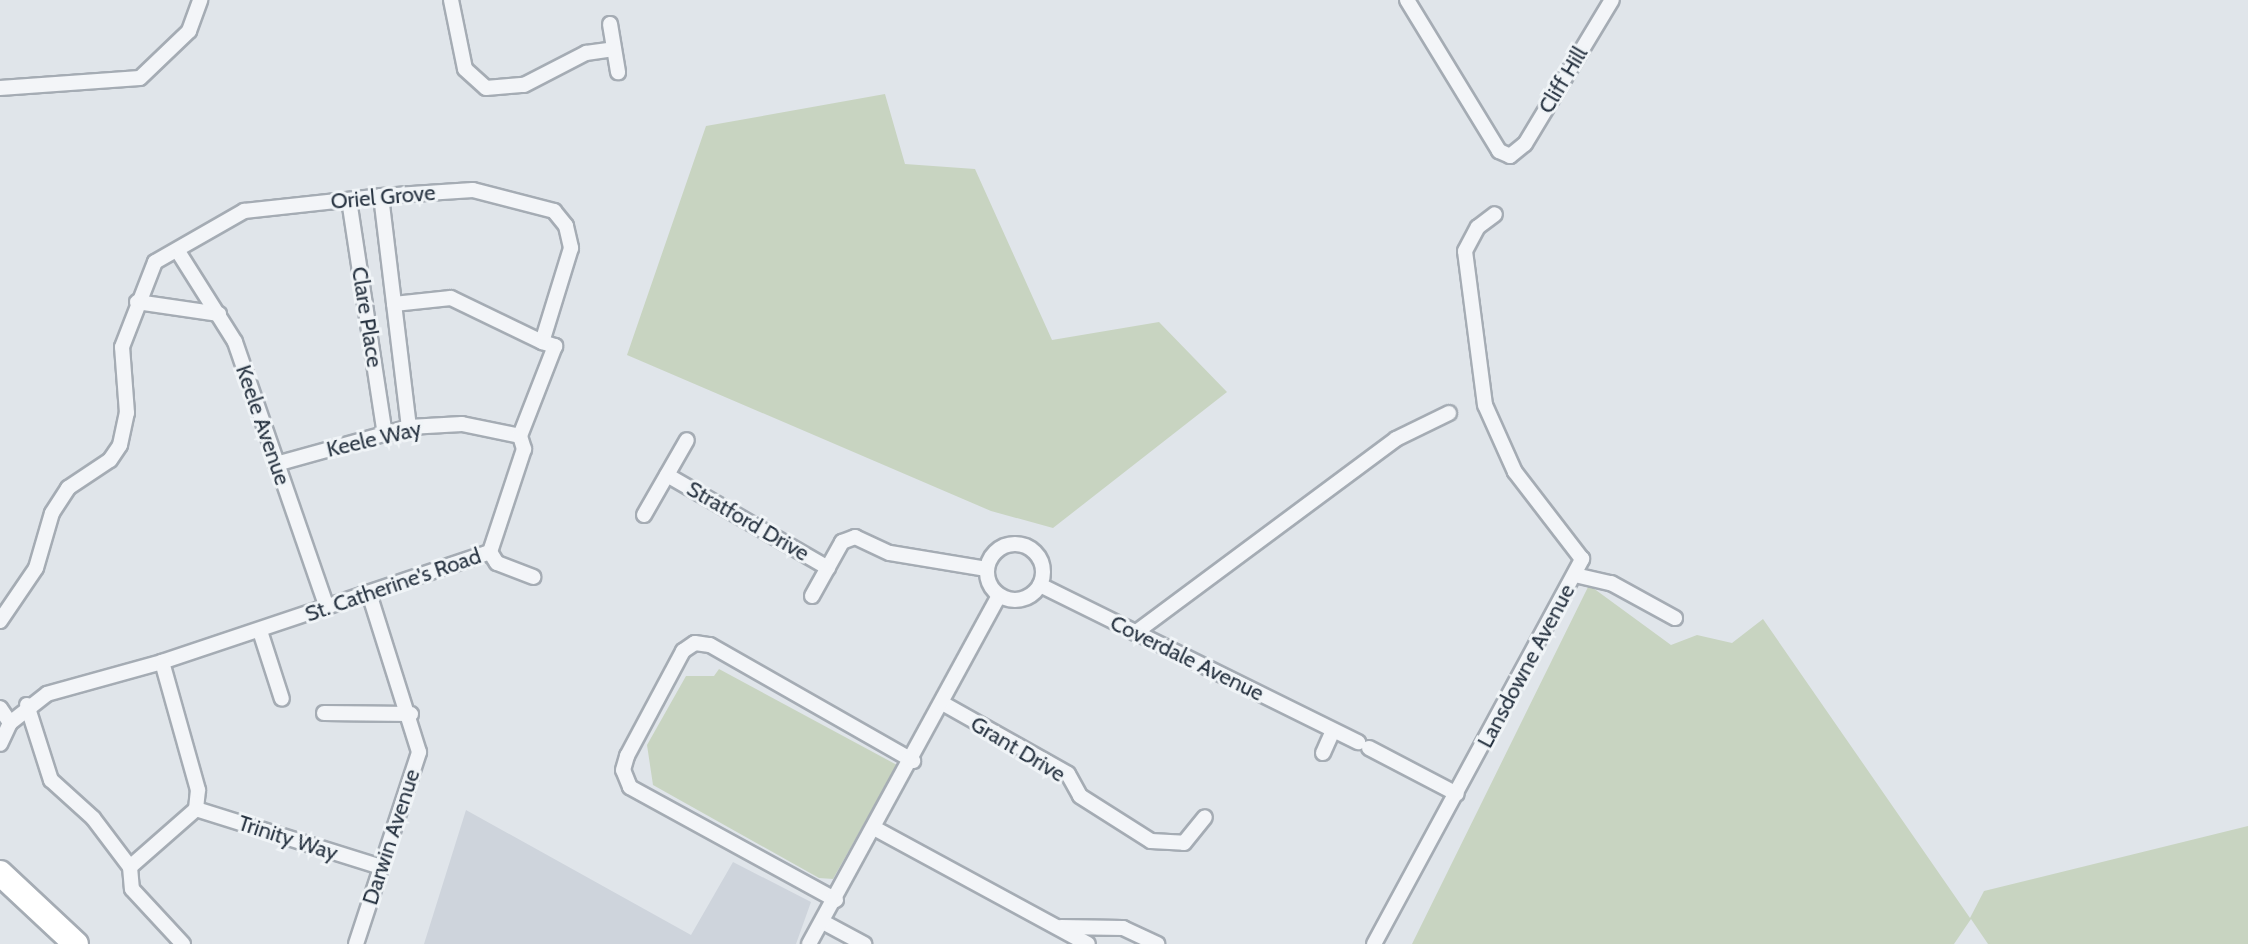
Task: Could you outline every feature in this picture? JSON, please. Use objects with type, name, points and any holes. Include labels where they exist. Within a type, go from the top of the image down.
[{"type":"main road","points":[[0,873],[76,944]]},
{"type":"street","points":[[0,88],[140,78],[189,31],[200,0]]},
{"type":"street","points":[[451,0],[465,69],[486,88],[524,85],[586,53],[614,49]]},
{"type":"street","name":"Cliff Hill","points":[[1407,0],[1499,151],[1510,156],[1525,144],[1612,0]]},
{"type":"street","points":[[610,24],[618,72]]},
{"type":"street","name":"Oriel Grove","points":[[0,621],[36,568],[52,513],[68,488],[110,460],[120,445],[127,413],[120,363],[137,302],[155,262],[179,253],[244,211],[381,196],[489,193],[554,211],[571,248]]},
{"type":"street","name":"Clare Place","points":[[381,196],[409,427]]},
{"type":"street","name":"Clare Place","points":[[349,200],[385,434]]},
{"type":"street","name":"Lansdowne Avenue","points":[[1374,944],[1582,559],[1515,472],[1485,405],[1465,251],[1478,227],[1495,214]]},
{"type":"street","name":"St. Catherine's Road","points":[[0,744],[10,723],[27,705],[47,694],[260,631],[490,552],[524,449],[520,436],[555,346],[542,342],[571,248]]},
{"type":"street","name":"Keele Avenue","points":[[179,253],[219,314],[327,608]]},
{"type":"street","points":[[394,304],[451,298],[542,342]]},
{"type":"street","points":[[137,302],[219,314]]},
{"type":"street","points":[[1135,633],[1396,439],[1449,413]]},
{"type":"street","name":"Keele Way","points":[[276,464],[409,427],[462,424],[520,436]]},
{"type":"street","points":[[644,515],[687,440]]},
{"type":"street","name":"Stratford Drive","points":[[667,475],[828,568]]},
{"type":"street","name":"Stratford Drive","points":[[812,596],[842,542],[855,537],[890,553],[987,569]]},
{"type":"street","points":[[1020,544],[1040,557],[1040,585],[1015,600],[999,595],[987,569],[998,548],[1020,544]]},
{"type":"street","points":[[490,552],[497,563],[533,577]]},
{"type":"street","points":[[1575,575],[1611,583],[1675,618]]},
{"type":"street","name":"Coverdale Avenue","points":[[1040,585],[1457,794]]},
{"type":"street","name":"Darwin Avenue","points":[[356,944],[419,752],[411,714],[369,593]]},
{"type":"street","points":[[809,944],[876,829],[999,595]]},
{"type":"street","points":[[260,631],[282,699]]},
{"type":"street","points":[[836,900],[630,787],[623,770],[627,756],[683,651],[695,643],[710,645],[913,761]]},
{"type":"street","points":[[130,867],[196,809],[198,790],[162,662]]},
{"type":"street","name":"Grant Drive","points":[[944,704],[1068,774],[1080,796],[1151,841],[1184,843],[1205,817]]},
{"type":"street","points":[[27,705],[51,780],[93,818],[130,867],[132,889],[183,944]]},
{"type":"street","points":[[0,708],[10,723]]},
{"type":"street","points":[[324,713],[411,714]]},
{"type":"street","points":[[1323,753],[1333,731]]},
{"type":"street","name":"Trinity Way","points":[[196,809],[381,867]]},
{"type":"street","points":[[876,829],[1088,944]]},
{"type":"street","points":[[823,922],[864,944]]},
{"type":"street","points":[[1057,927],[1123,928],[1157,944]]},
{"type":"shaded area","points":[[466,810],[691,935],[733,862],[811,902],[796,944],[424,944]]},
{"type":"green space","points":[[885,94],[905,164],[975,169],[1052,340],[1159,322],[1227,392],[1053,528],[991,511],[627,355],[706,126]]},
{"type":"green space","points":[[1589,585],[1671,645],[1697,635],[1732,643],[1763,619],[1970,918],[1984,891],[2248,826],[2248,944],[1988,944],[1971,919],[1954,944],[1412,944]]},
{"type":"green space","points":[[719,669],[897,765],[833,879],[819,878],[653,785],[647,745],[686,676],[714,676]]}]
